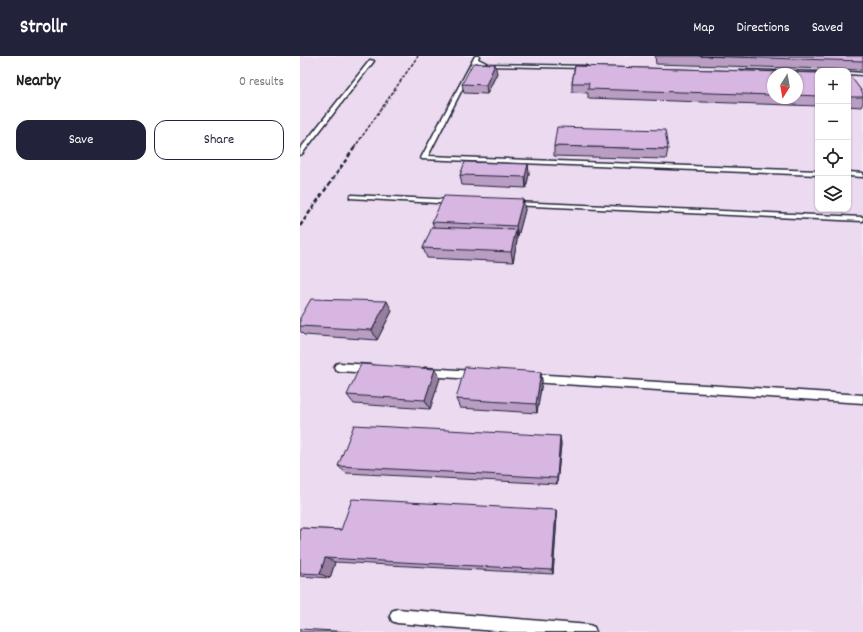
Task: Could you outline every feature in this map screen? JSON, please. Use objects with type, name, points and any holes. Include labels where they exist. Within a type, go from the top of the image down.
[{"type":"lane","points":[[589,68],[487,65],[476,58],[424,158],[815,173]]},
{"type":"lane","points":[[300,153],[372,61]]},
{"type":"lane","points":[[731,71],[815,73]]},
{"type":"lane","points":[[851,73],[863,74]]},
{"type":"lane","points":[[851,174],[863,175]]},
{"type":"lane","points":[[352,197],[463,202]]},
{"type":"lane","points":[[503,204],[863,219]]},
{"type":"lane","points":[[339,367],[379,369]]},
{"type":"lane","points":[[419,372],[482,375]]},
{"type":"lane","points":[[522,378],[863,399]]},
{"type":"lane","points":[[397,616],[589,632]]},
{"type":"shaded area","points":[[300,56],[863,56],[863,632],[300,632]]},
{"type":"building","points":[[699,56],[863,56],[863,61]]},
{"type":"building","points":[[473,63],[495,64],[486,85],[462,84]]},
{"type":"building","points":[[575,66],[767,72],[767,95],[588,89],[589,83],[572,83]]},
{"type":"building","points":[[803,73],[815,73],[815,96],[803,95]]},
{"type":"building","points":[[851,77],[863,93],[863,97],[851,97]]},
{"type":"building","points":[[557,127],[665,130],[668,149],[554,146]]},
{"type":"building","points":[[465,162],[528,164],[525,177],[460,175]]},
{"type":"building","points":[[444,196],[523,199],[516,226],[432,222]]},
{"type":"building","points":[[432,227],[516,230],[511,252],[423,248]]},
{"type":"building","points":[[311,299],[387,301],[372,330],[300,326],[300,318]]},
{"type":"building","points":[[361,364],[435,369],[425,400],[347,395]]},
{"type":"building","points":[[465,367],[541,372],[536,404],[456,399]]},
{"type":"building","points":[[354,425],[560,436],[557,478],[338,466]]},
{"type":"building","points":[[352,499],[556,510],[552,570],[325,558],[320,574],[300,573],[300,528],[341,530]]},
{"type":"building","points":[[300,629],[352,632],[300,632]]},
{"type":"railway","points":[[354,148],[418,56]]},
{"type":"railway","points":[[300,226],[355,147]]}]
